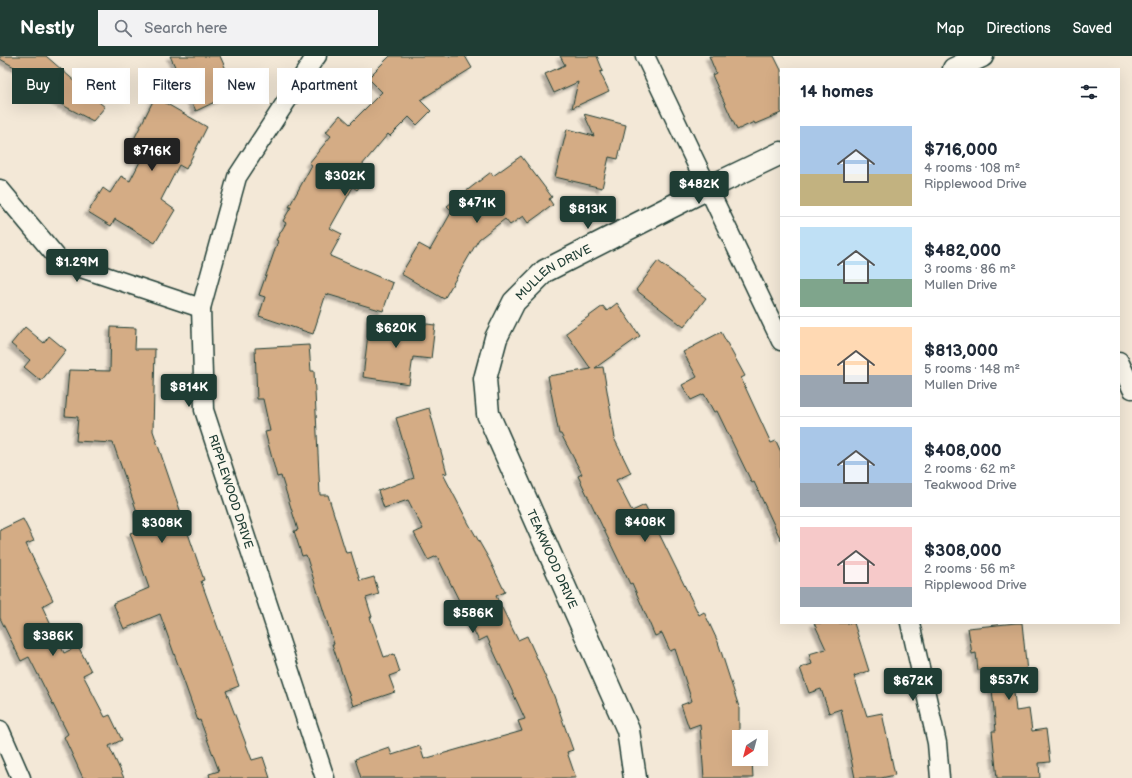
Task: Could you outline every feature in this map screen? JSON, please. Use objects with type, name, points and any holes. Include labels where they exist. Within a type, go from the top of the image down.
[{"type":"street","points":[[645,56],[780,339]]},
{"type":"street","name":"RIPPLEWOOD DRIVE","points":[[314,57],[237,177],[201,308],[204,410],[325,778]]},
{"type":"street","points":[[957,68],[977,60]]},
{"type":"street","name":"MULLEN DRIVE","points":[[496,338],[514,302],[545,271],[780,152]]},
{"type":"street","points":[[0,189],[60,261],[201,308]]},
{"type":"street","name":"TEAKWOOD DRIVE","points":[[496,338],[485,379],[488,414],[628,730],[635,778]]},
{"type":"street","points":[[1120,363],[1132,389]]},
{"type":"street","points":[[910,624],[937,743],[940,778]]},
{"type":"street","points":[[0,730],[21,778]]},
{"type":"building","points":[[0,56],[46,56],[60,68],[16,68],[0,59]]},
{"type":"building","points":[[170,56],[220,56],[225,68],[213,68],[213,103],[196,111],[193,104],[205,104],[205,68],[176,68]]},
{"type":"building","points":[[390,56],[465,56],[472,68],[420,100],[431,111],[417,125],[409,117],[390,136],[388,134],[362,165],[371,172],[357,190],[353,187],[330,228],[342,234],[330,256],[393,283],[383,311],[326,294],[313,334],[259,316],[265,297],[259,295],[278,241],[276,240],[286,223],[283,221],[291,207],[289,207],[312,165],[309,163],[331,136],[326,132],[340,115],[350,124],[370,104],[372,104],[372,102],[382,92],[372,82],[372,74]]},
{"type":"building","points":[[560,56],[597,56],[603,71],[600,72],[609,91],[572,108],[578,82],[554,93],[545,74],[565,65]]},
{"type":"building","points":[[709,56],[774,56],[780,68],[780,113],[755,124],[754,122],[737,130],[712,75],[716,73]]},
{"type":"building","points":[[64,72],[72,79],[72,104],[101,104],[105,107],[93,121],[60,104],[64,104]]},
{"type":"building","points":[[152,104],[167,104],[207,127],[186,169],[179,165],[161,200],[175,210],[155,243],[115,219],[111,226],[88,212],[103,188],[110,193],[121,176],[130,181],[147,148],[133,141]]},
{"type":"building","points":[[584,114],[626,125],[618,159],[609,157],[602,188],[555,177],[567,129],[594,136]]},
{"type":"building","points":[[521,156],[552,197],[549,199],[553,205],[528,223],[523,216],[510,225],[505,219],[479,239],[444,299],[401,274],[419,244],[430,250],[452,211],[447,206],[491,172],[493,176]]},
{"type":"building","points":[[658,261],[706,298],[684,327],[636,290]]},
{"type":"building","points":[[617,303],[640,336],[595,368],[603,367],[614,438],[631,473],[616,480],[632,511],[645,505],[699,615],[704,612],[718,642],[739,707],[739,730],[732,730],[732,766],[752,766],[753,778],[704,778],[700,724],[689,728],[681,705],[692,701],[675,649],[670,651],[662,633],[655,636],[632,583],[630,584],[578,476],[582,474],[561,434],[559,434],[548,376],[591,369],[566,333],[603,306],[607,311]]},
{"type":"building","points":[[370,317],[435,325],[431,359],[413,357],[409,384],[363,377]]},
{"type":"building","points":[[25,327],[44,343],[49,336],[66,350],[41,381],[24,367],[30,360],[11,344]]},
{"type":"building","points":[[111,327],[136,328],[135,349],[155,349],[153,431],[204,580],[201,581],[239,686],[226,691],[252,760],[263,757],[270,778],[210,778],[209,774],[219,771],[200,720],[198,721],[160,614],[124,629],[113,603],[149,588],[130,533],[143,529],[113,443],[76,441],[78,417],[65,416],[69,370],[110,371]]},
{"type":"building","points":[[721,332],[745,376],[741,378],[771,443],[776,441],[780,450],[780,538],[754,482],[752,483],[717,411],[714,412],[704,394],[691,400],[682,385],[697,377],[683,352]]},
{"type":"building","points":[[309,345],[311,371],[314,371],[320,495],[328,495],[346,553],[351,552],[360,581],[374,577],[379,594],[366,598],[372,617],[370,617],[384,657],[394,654],[400,672],[389,676],[395,692],[353,706],[332,644],[334,644],[306,555],[302,556],[294,531],[298,530],[281,476],[277,477],[265,432],[270,431],[263,399],[257,399],[255,348]]},
{"type":"building","points":[[429,408],[447,473],[443,474],[505,592],[496,596],[518,640],[527,636],[554,696],[573,750],[567,752],[576,778],[361,778],[355,759],[389,747],[392,755],[420,746],[424,759],[522,731],[518,721],[525,719],[487,637],[479,641],[437,556],[428,560],[414,533],[423,529],[408,500],[384,508],[378,491],[414,478],[396,418]]},
{"type":"building","points":[[23,519],[34,541],[26,544],[53,600],[42,606],[64,653],[78,646],[91,671],[83,675],[105,717],[110,715],[122,740],[109,746],[124,778],[83,778],[64,737],[68,734],[29,657],[21,661],[0,618],[0,530]]},
{"type":"building","points":[[814,624],[854,624],[869,671],[854,676],[867,716],[882,713],[895,775],[881,778],[855,778],[841,709],[829,713],[821,689],[809,693],[800,668],[812,664],[809,654],[826,649]]},
{"type":"building","points":[[1022,624],[1027,672],[1012,673],[1016,711],[1029,709],[1032,731],[1046,729],[1050,762],[1039,763],[1040,778],[997,778],[992,731],[996,731],[992,689],[986,689],[985,670],[978,670],[976,653],[972,654],[968,628]]}]
